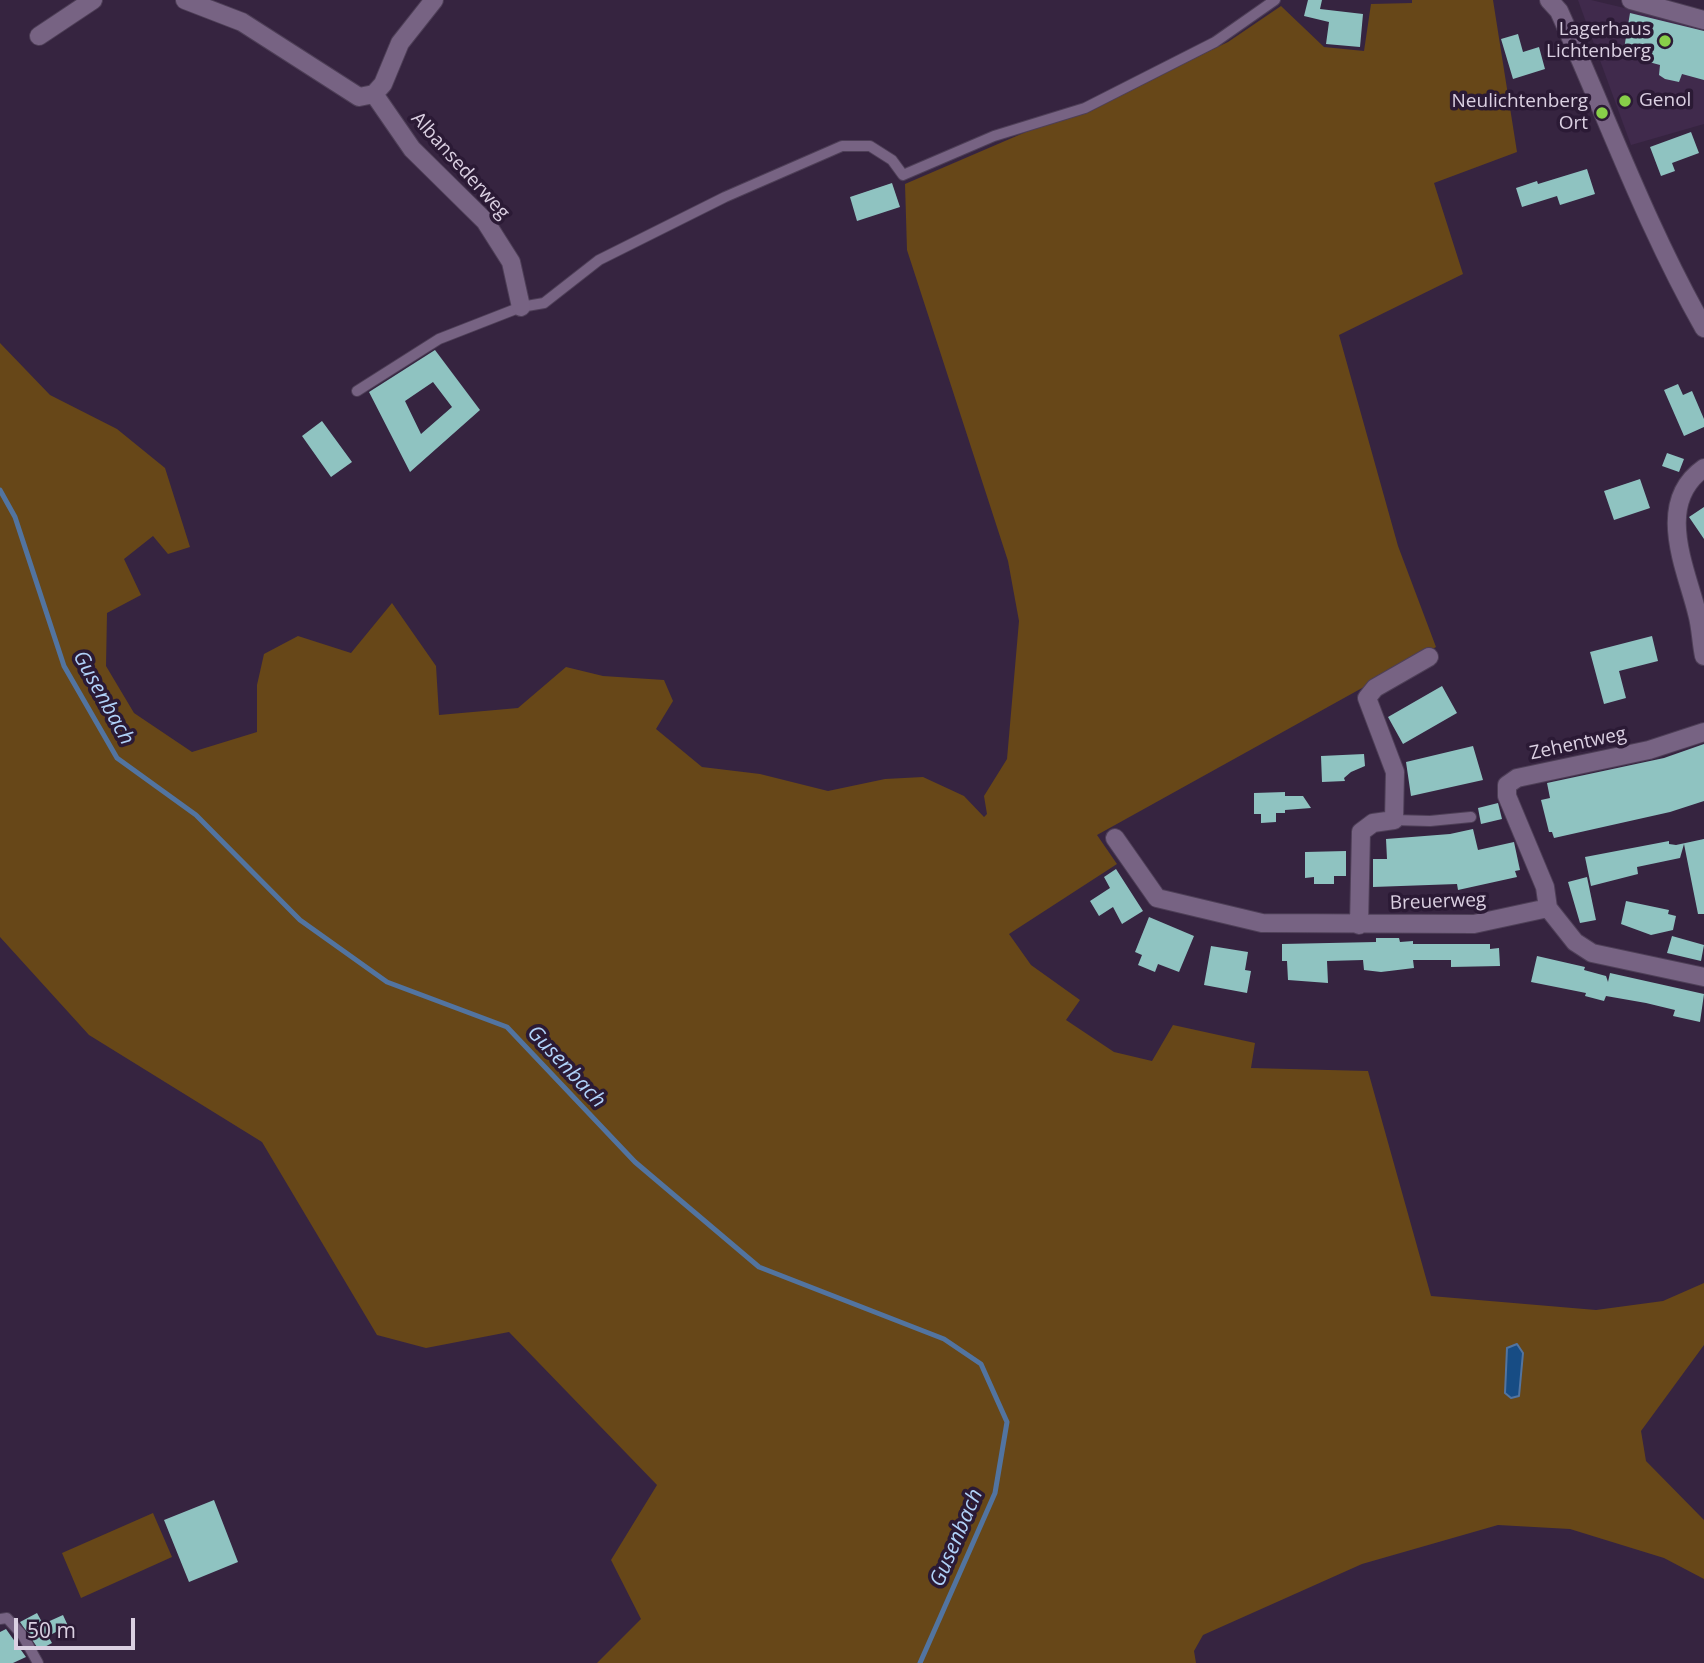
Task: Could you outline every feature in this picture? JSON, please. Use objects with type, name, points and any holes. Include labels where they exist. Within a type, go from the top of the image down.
[{"type":"street","points":[[39,36],[93,0]]},
{"type":"street","points":[[186,0],[242,22],[359,97],[374,94],[383,84],[400,43],[434,0]]},
{"type":"street","points":[[1549,0],[1559,10],[1620,158],[1680,286],[1704,328]]},
{"type":"street","points":[[1631,0],[1704,20]]},
{"type":"street","name":"Albansederweg","points":[[374,94],[412,149],[485,221],[511,262],[521,307]]},
{"type":"street","points":[[1704,468],[1693,477],[1682,499],[1676,531],[1698,614],[1704,656]]},
{"type":"street","points":[[1359,925],[1361,832],[1373,822],[1394,820],[1395,772],[1367,698],[1375,688],[1429,657]]},
{"type":"street","name":"Zehentweg","points":[[1548,908],[1545,887],[1507,796],[1507,785],[1517,778],[1649,750],[1704,732]]},
{"type":"street","name":"Breuerweg","points":[[1115,838],[1147,887],[1164,901],[1262,923],[1474,924],[1548,908]]},
{"type":"street","points":[[1548,908],[1575,942],[1592,953],[1704,977]]},
{"type":"lane","points":[[357,391],[439,339],[521,307],[544,303],[599,260],[696,211],[842,146],[870,146],[892,160],[903,175],[994,136],[1085,108],[1216,42],[1275,0]]},
{"type":"lane","points":[[1394,820],[1430,821],[1471,817]]},
{"type":"lane","points":[[0,1619],[7,1618],[23,1636],[38,1663]]},
{"type":"shaded area","points":[[1412,0],[1493,0],[1517,152],[1434,183],[1463,274],[1339,335],[1398,546],[1436,647],[1097,835],[1117,864],[1009,934],[1031,965],[1080,1000],[1066,1020],[1114,1052],[1152,1061],[1173,1025],[1255,1043],[1251,1068],[1368,1071],[1431,1296],[1596,1310],[1663,1301],[1704,1283],[1704,1345],[1641,1431],[1646,1461],[1704,1520],[1704,1579],[1664,1558],[1570,1529],[1498,1525],[1362,1564],[1203,1635],[1194,1651],[1196,1663],[597,1663],[641,1619],[611,1560],[657,1485],[509,1332],[426,1348],[377,1335],[262,1142],[89,1035],[0,937],[0,343],[50,395],[117,429],[165,468],[190,547],[168,554],[153,536],[124,559],[141,595],[107,613],[106,666],[134,713],[192,752],[257,732],[257,685],[264,654],[298,636],[351,653],[392,603],[436,666],[439,715],[518,708],[566,667],[603,676],[664,680],[673,701],[656,729],[702,767],[760,774],[828,791],[885,779],[923,777],[964,796],[984,817],[987,814],[984,796],[1007,759],[1019,621],[1008,561],[907,250],[905,184],[1163,73],[1228,42],[1281,6],[1324,47],[1364,51],[1371,4],[1412,3]]},
{"type":"shaded area","points":[[1578,0],[1591,0],[1704,27],[1704,124],[1631,145]]},
{"type":"shaded area","points":[[153,1513],[172,1557],[81,1598],[62,1553]]},
{"type":"water","points":[[1517,1344],[1523,1353],[1519,1396],[1511,1398],[1505,1393],[1507,1348]]},
{"type":"building","points":[[1308,0],[1322,0],[1320,9],[1363,14],[1360,47],[1326,44],[1329,22],[1304,16]]},
{"type":"building","name":"Lagerhaus Lichtenberg","points":[[1630,13],[1704,31],[1704,80],[1682,74],[1679,82],[1665,79],[1659,75],[1660,65],[1623,55]]},
{"type":"building","points":[[1518,34],[1523,52],[1539,47],[1545,69],[1513,79],[1501,39]]},
{"type":"building","points":[[1691,132],[1699,153],[1672,163],[1675,171],[1661,176],[1650,147]]},
{"type":"building","points":[[1587,169],[1595,194],[1560,205],[1557,196],[1522,207],[1516,188]]},
{"type":"building","points":[[892,183],[900,207],[857,221],[850,197]]},
{"type":"building","points":[[435,350],[480,410],[410,472],[369,392]],"holes":[[[433,382],[452,407],[421,434],[405,401]]]},
{"type":"building","points":[[1678,384],[1683,395],[1692,391],[1704,419],[1704,427],[1684,436],[1664,390]]},
{"type":"building","points":[[322,421],[352,462],[331,477],[302,436]]},
{"type":"building","points":[[1667,453],[1684,459],[1679,472],[1662,466]]},
{"type":"building","points":[[1640,479],[1650,508],[1614,520],[1604,491]]},
{"type":"building","points":[[1704,507],[1704,539],[1689,517]]},
{"type":"building","points":[[1652,636],[1658,661],[1619,671],[1626,698],[1604,704],[1590,652]]},
{"type":"building","points":[[1442,686],[1457,713],[1403,744],[1388,717]]},
{"type":"building","points":[[1704,744],[1704,801],[1670,812],[1554,838],[1552,832],[1549,832],[1541,800],[1550,798],[1547,783],[1664,758]]},
{"type":"building","points":[[1473,746],[1483,780],[1411,796],[1406,762]]},
{"type":"building","points":[[1364,754],[1365,766],[1351,772],[1344,778],[1345,781],[1322,782],[1321,756]]},
{"type":"building","points":[[1285,792],[1285,796],[1303,796],[1311,808],[1285,810],[1285,813],[1276,813],[1276,822],[1261,823],[1261,814],[1254,814],[1254,793]]},
{"type":"building","points":[[1498,803],[1502,819],[1481,824],[1478,808]]},
{"type":"building","points":[[1473,829],[1478,850],[1514,842],[1520,870],[1515,871],[1517,877],[1458,890],[1457,884],[1373,887],[1373,859],[1387,859],[1386,839],[1450,834]]},
{"type":"building","points":[[1704,839],[1704,914],[1698,914],[1684,844],[1680,858],[1637,867],[1638,874],[1591,886],[1585,857],[1669,841],[1669,844],[1676,845]]},
{"type":"building","points":[[1346,851],[1346,876],[1334,876],[1334,884],[1314,884],[1314,877],[1305,878],[1305,852]]},
{"type":"building","points":[[1116,869],[1143,911],[1122,924],[1113,907],[1099,916],[1090,901],[1110,888],[1104,877]]},
{"type":"building","points":[[1587,877],[1596,920],[1580,923],[1568,882]]},
{"type":"building","points":[[1626,901],[1669,910],[1668,914],[1676,916],[1673,930],[1651,935],[1621,924]]},
{"type":"building","points":[[1149,917],[1194,936],[1179,972],[1158,964],[1155,972],[1138,965],[1142,955],[1135,952]]},
{"type":"building","points":[[1672,936],[1704,945],[1701,961],[1667,953]]},
{"type":"building","points":[[1376,938],[1399,938],[1400,942],[1413,941],[1413,944],[1490,944],[1490,949],[1499,948],[1500,966],[1451,967],[1451,960],[1413,960],[1414,968],[1381,972],[1364,970],[1363,960],[1327,961],[1328,983],[1288,980],[1287,961],[1282,961],[1282,944],[1376,942]]},
{"type":"building","points":[[1211,946],[1248,952],[1245,970],[1251,971],[1247,993],[1204,985]]},
{"type":"building","points":[[1537,956],[1585,967],[1584,970],[1606,976],[1608,982],[1610,973],[1704,994],[1700,1022],[1673,1016],[1675,1010],[1646,1003],[1606,996],[1604,1001],[1585,996],[1586,993],[1531,982]]},
{"type":"building","points":[[214,1500],[238,1562],[189,1582],[164,1520]]},
{"type":"building","points":[[37,1613],[43,1624],[63,1615],[68,1626],[48,1636],[52,1643],[39,1650],[20,1622]]},
{"type":"building","points":[[6,1629],[26,1657],[13,1663],[0,1663],[0,1632]]},
{"type":"waterway","name":"Gusenbach","points":[[0,490],[15,517],[64,666],[117,758],[196,815],[300,920],[387,982],[507,1027],[635,1162],[759,1267],[944,1339],[981,1364],[1007,1422],[995,1493],[920,1663]]},
{"type":"place","name":"Lagerhaus Lichtenberg","points":[[1665,41]]},
{"type":"place","name":"Genol","points":[[1625,101]]},
{"type":"place","name":"Neulichtenberg Ort","points":[[1602,113]]}]
